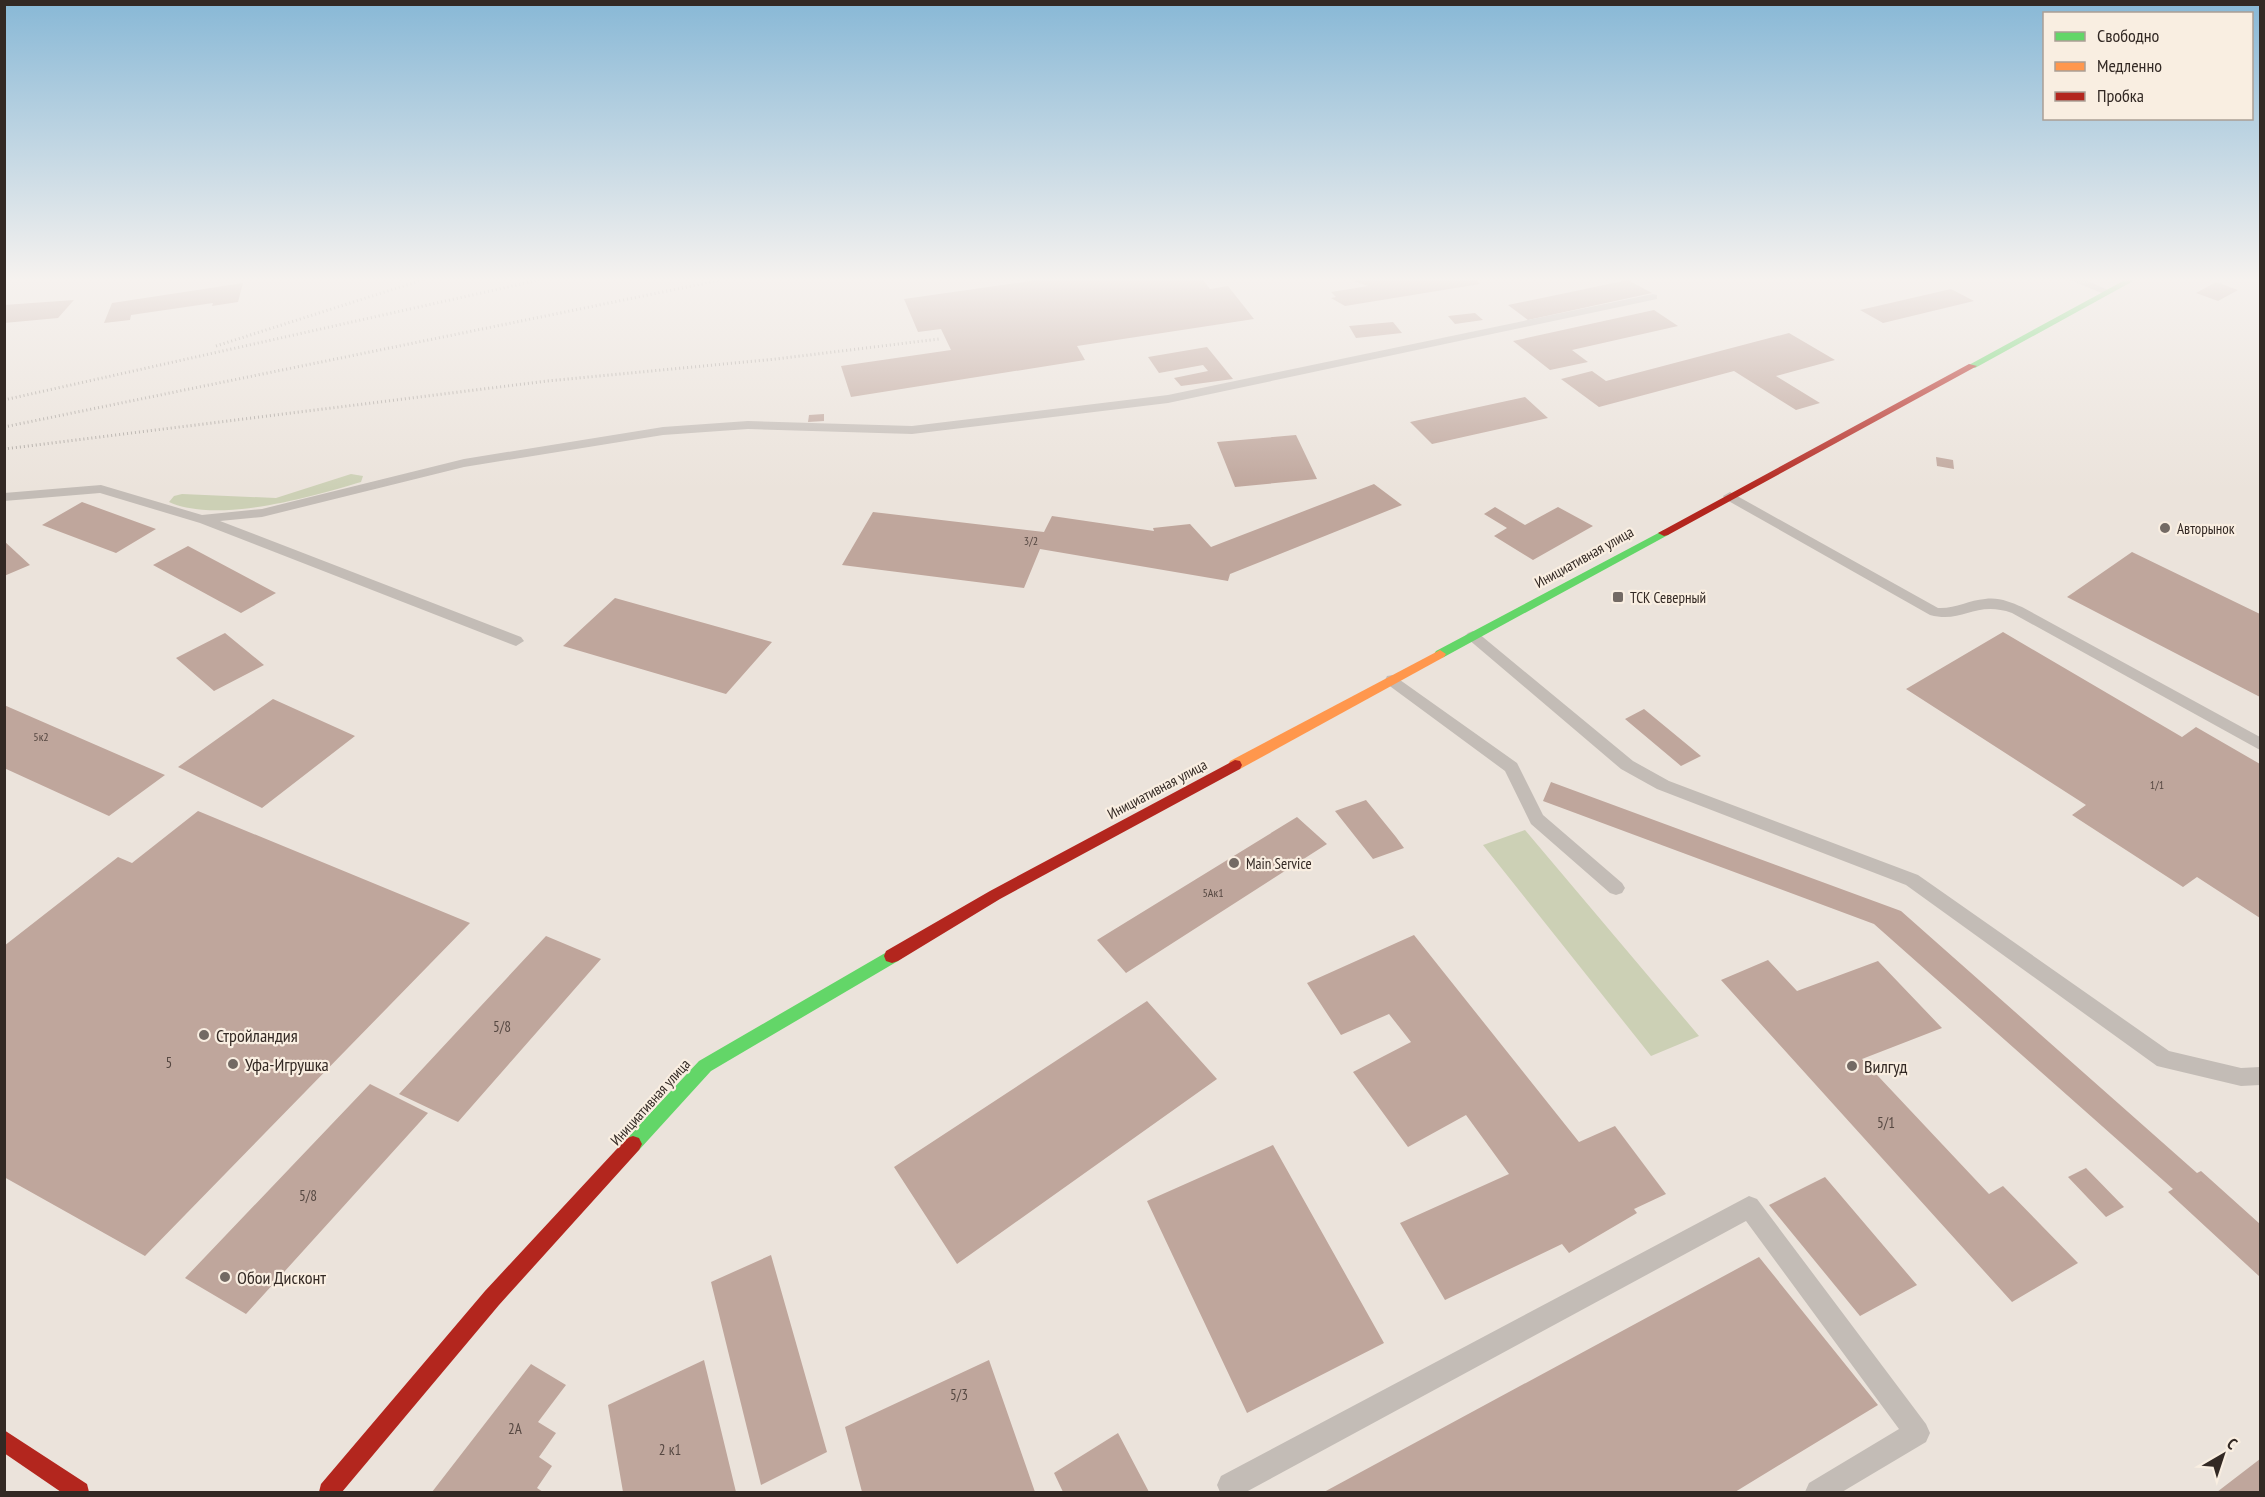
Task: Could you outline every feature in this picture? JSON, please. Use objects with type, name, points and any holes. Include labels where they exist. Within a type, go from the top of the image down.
[{"type":"street","name":"Инициативная улица","points":[[329,1492],[492,1298],[705,1066],[995,895],[2001,350]]},
{"type":"street","points":[[4,1440],[79,1492]]},
{"type":"lane","points":[[201,519],[262,513],[464,463],[663,431],[748,425],[813,429],[912,430],[1168,399],[1402,350]]},
{"type":"lane","points":[[4,496],[101,489],[201,519],[516,641]]},
{"type":"lane","points":[[1730,496],[1935,612],[1951,615],[1980,604],[1996,603],[2017,610],[2260,744]]},
{"type":"lane","points":[[1473,636],[1636,770],[1663,785],[1912,880],[2164,1059],[2241,1077],[2260,1076]]},
{"type":"lane","points":[[1393,680],[1511,767],[1537,819],[1616,888]]},
{"type":"lane","points":[[1233,1492],[1230,1485],[1749,1207],[1917,1432],[1818,1492]]},
{"type":"green space","points":[[351,474],[363,476],[361,482],[317,495],[265,506],[213,510],[189,508],[169,502],[174,496],[182,494],[276,498]]},
{"type":"green space","points":[[1525,830],[1699,1036],[1651,1056],[1483,845]]},
{"type":"building","points":[[951,350],[1079,350],[1085,360],[851,397],[841,366]]},
{"type":"building","points":[[1190,350],[1209,350],[1233,379],[1181,386],[1174,378],[1208,371],[1203,365],[1159,373],[1148,357]]},
{"type":"building","points":[[1524,350],[1573,350],[1588,362],[1550,370]]},
{"type":"building","points":[[1725,350],[1818,350],[1835,360],[1776,376],[1820,403],[1796,410],[1734,371],[1599,407],[1561,379],[1592,371],[1606,381]]},
{"type":"building","points":[[1525,397],[1548,418],[1432,444],[1410,422]]},
{"type":"building","points":[[824,414],[824,421],[808,422],[809,415]]},
{"type":"building","points":[[1296,435],[1317,479],[1235,487],[1217,442]]},
{"type":"building","points":[[1936,457],[1953,460],[1954,469],[1937,466]]},
{"type":"building","points":[[1374,484],[1402,505],[1230,574],[1228,581],[1040,549],[1024,588],[842,565],[873,512],[1044,532],[1052,516],[1154,531],[1153,528],[1190,524],[1211,547]]},
{"type":"building","points":[[82,502],[156,529],[116,553],[42,525]]},
{"type":"building","points":[[1495,507],[1525,525],[1558,507],[1593,526],[1533,560],[1494,536],[1507,528],[1484,514]]},
{"type":"building","points":[[4,541],[30,565],[4,576]]},
{"type":"building","points":[[188,546],[276,593],[241,613],[153,565]]},
{"type":"building","points":[[2132,552],[2260,614],[2260,697],[2067,597]]},
{"type":"building","points":[[615,598],[772,642],[726,694],[563,646]]},
{"type":"building","points":[[2003,632],[2182,737],[2196,727],[2260,764],[2260,918],[2197,877],[2183,887],[2072,815],[2086,805],[1906,689]]},
{"type":"building","points":[[225,633],[264,665],[214,691],[176,658]]},
{"type":"building","points":[[273,699],[355,736],[262,808],[178,767]]},
{"type":"building","points":[[4,705],[165,775],[109,816],[4,768]]},
{"type":"building","points":[[1644,709],[1701,756],[1681,766],[1625,719]]},
{"type":"building","points":[[1551,782],[1901,911],[2197,1173],[2201,1171],[2260,1224],[2260,1277],[2168,1192],[2173,1189],[1874,924],[1543,801]]},
{"type":"building","points":[[1366,800],[1404,848],[1373,859],[1335,811]]},
{"type":"building","points":[[198,811],[470,923],[145,1256],[4,1177],[4,946],[118,857],[132,863]]},
{"type":"building","points":[[1297,817],[1327,844],[1126,973],[1097,940]]},
{"type":"building","points":[[1414,935],[1579,1142],[1615,1126],[1666,1194],[1634,1209],[1637,1213],[1569,1253],[1562,1244],[1445,1300],[1400,1223],[1509,1174],[1466,1115],[1408,1147],[1353,1072],[1411,1042],[1389,1014],[1341,1035],[1307,983]]},
{"type":"building","points":[[546,936],[601,959],[458,1122],[399,1094]]},
{"type":"building","points":[[1768,960],[1797,991],[1878,961],[1942,1028],[1862,1059],[1989,1194],[2003,1186],[2078,1263],[2012,1302],[1721,980]]},
{"type":"building","points":[[1147,1001],[1217,1079],[957,1264],[894,1167]]},
{"type":"building","points":[[370,1084],[428,1113],[246,1314],[185,1278]]},
{"type":"building","points":[[1273,1145],[1384,1343],[1247,1413],[1147,1201]]},
{"type":"building","points":[[2086,1168],[2124,1207],[2106,1217],[2068,1177]]},
{"type":"building","points":[[1825,1177],[1917,1285],[1860,1316],[1769,1205]]},
{"type":"building","points":[[771,1255],[827,1452],[761,1485],[711,1282]]},
{"type":"building","points":[[1759,1257],[1878,1405],[1735,1492],[1324,1492]]},
{"type":"building","points":[[704,1360],[736,1492],[623,1492],[608,1405]]},
{"type":"building","points":[[989,1360],[1035,1492],[862,1492],[845,1427]]},
{"type":"building","points":[[531,1364],[566,1385],[538,1422],[556,1433],[539,1457],[552,1466],[537,1488],[543,1492],[432,1492]]},
{"type":"building","points":[[1118,1433],[1149,1492],[1063,1492],[1054,1473]]},
{"type":"building","points":[[2260,1459],[2260,1492],[2217,1492]]},
{"type":"railway","points":[[4,400],[228,350]]},
{"type":"railway","points":[[4,427],[380,350]]},
{"type":"railway","points":[[4,449],[547,381],[850,350]]},
{"type":"traffic: fast","points":[[1972,366],[2002,350]]},
{"type":"traffic: fast","points":[[1440,654],[1664,533]]},
{"type":"traffic: fast","points":[[633,1144],[705,1066],[892,956]]},
{"type":"traffic: slow","points":[[1235,765],[1440,654]]},
{"type":"traffic: jam","points":[[1664,533],[1972,366]]},
{"type":"traffic: jam","points":[[892,956],[995,895],[1235,765]]},
{"type":"traffic: jam","points":[[329,1492],[492,1298],[633,1144]]},
{"type":"traffic: jam","points":[[4,1440],[79,1492]]},
{"type":"place","name":"Авторынок","points":[[2165,528]]},
{"type":"place","name":"ТСК Северный","points":[[1618,597]]},
{"type":"place","name":"Main Service","points":[[1234,863]]},
{"type":"place","name":"Стройландия","points":[[204,1035]]},
{"type":"place","name":"Уфа-Игрушка","points":[[233,1064]]},
{"type":"place","name":"Вилгуд","points":[[1852,1066]]},
{"type":"place","name":"Обои Дисконт","points":[[225,1277]]}]
